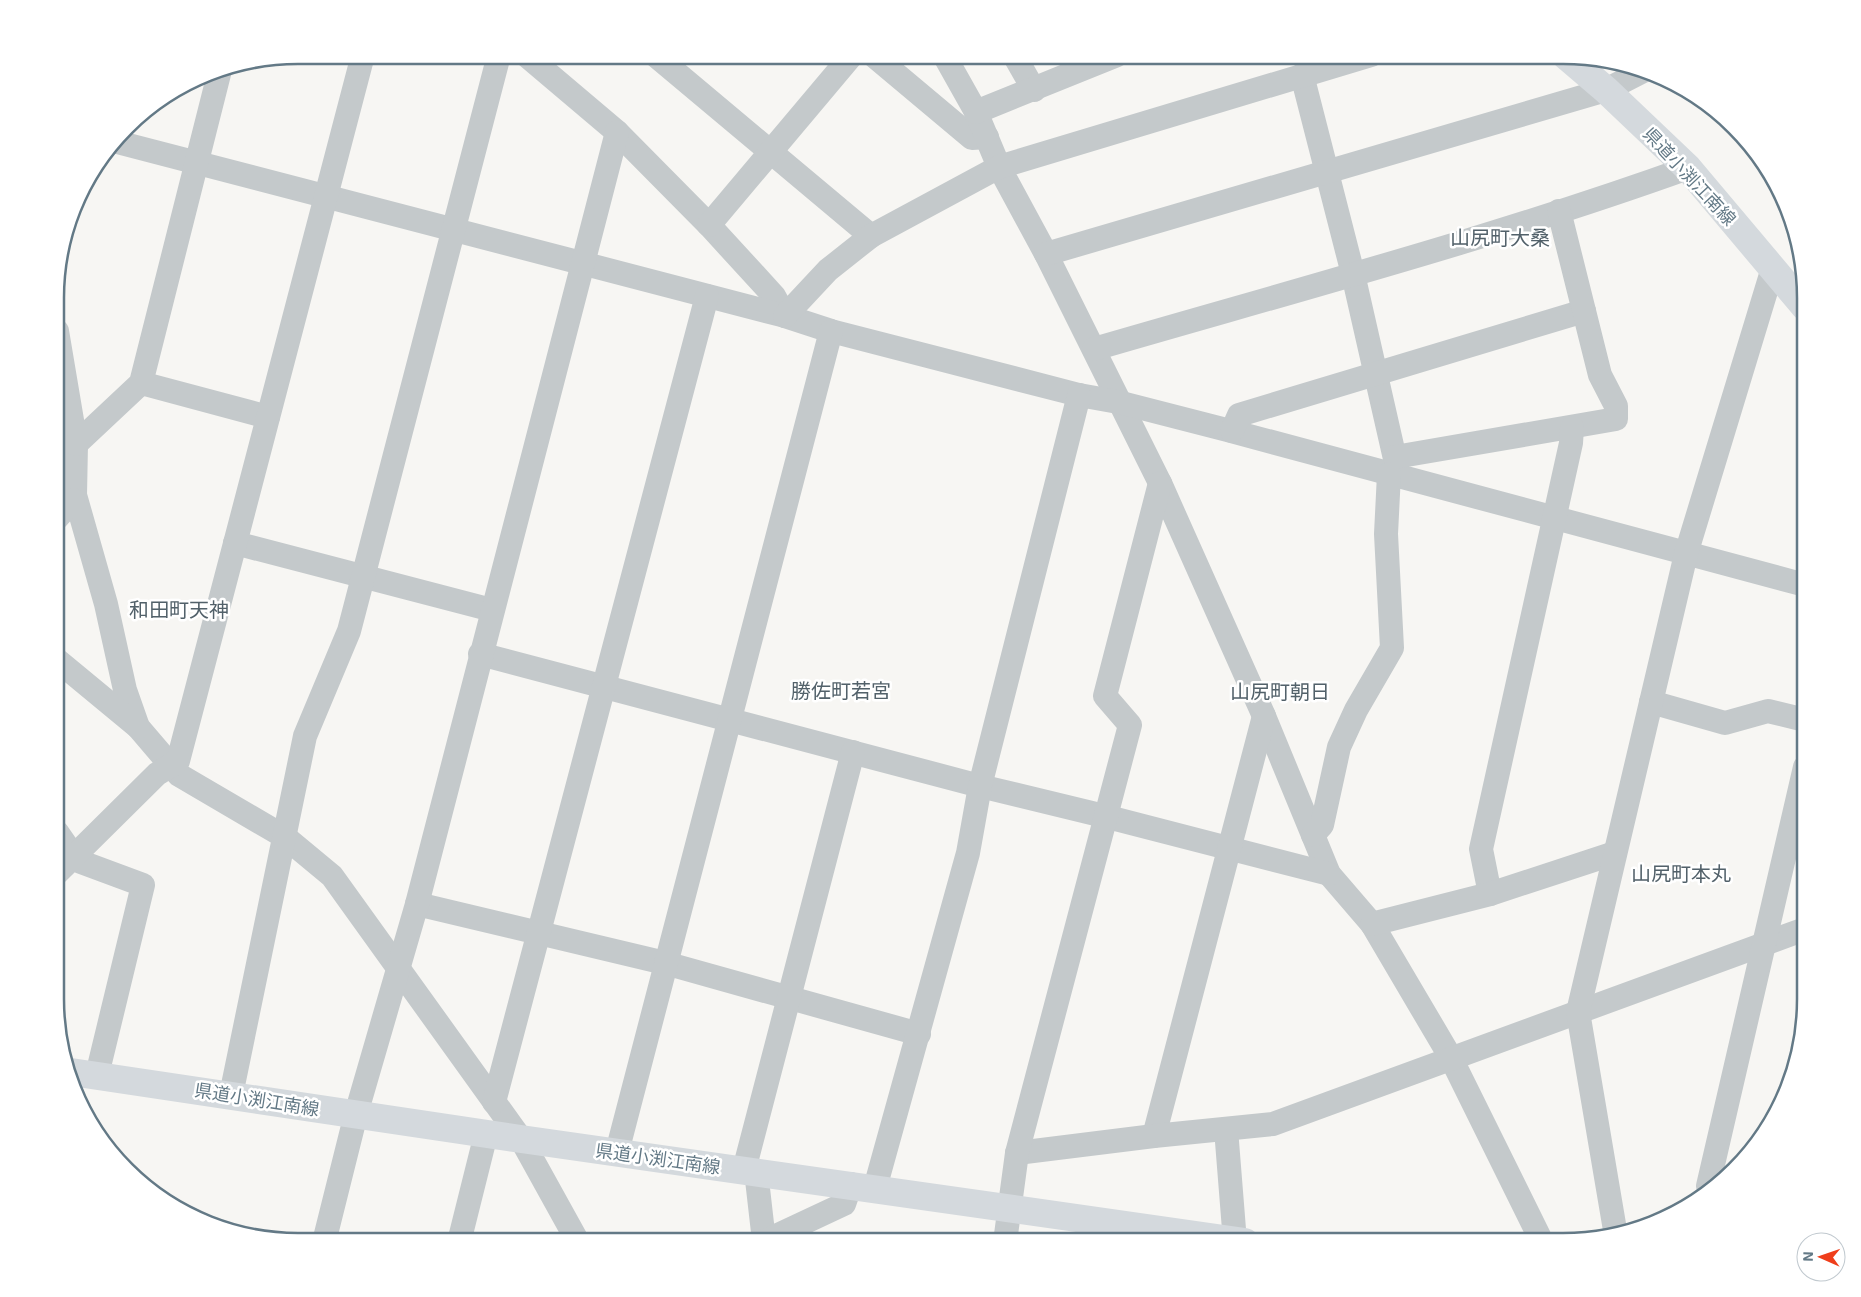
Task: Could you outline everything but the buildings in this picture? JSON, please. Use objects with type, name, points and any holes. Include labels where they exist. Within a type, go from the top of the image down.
[{"type":"main road","name":"県道小渕江南線","points":[[1575,64],[1606,90],[1688,168],[1797,296]]},
{"type":"main road","name":"県道小渕江南線","points":[[84,1073],[520,1139],[863,1186],[1182,1233]]},
{"type":"street","points":[[66,865],[157,774],[178,760],[361,64]]},
{"type":"street","points":[[231,1095],[305,736],[348,631],[497,64]]},
{"type":"street","points":[[543,64],[617,132],[709,225],[774,296],[785,316]]},
{"type":"street","points":[[666,64],[871,236]]},
{"type":"street","points":[[709,225],[844,64]]},
{"type":"street","points":[[884,64],[972,138],[987,137]]},
{"type":"street","points":[[949,64],[976,112],[999,167],[1046,254],[1094,349],[1118,402],[1160,483],[1264,716],[1329,874],[1372,924],[1451,1058],[1538,1233]]},
{"type":"street","points":[[1019,64],[1034,90]]},
{"type":"street","points":[[976,112],[1034,90],[1092,64]]},
{"type":"street","points":[[785,316],[828,270],[871,236],[999,167],[1340,64]]},
{"type":"street","points":[[1302,75],[1353,274],[1376,376],[1394,469],[1386,534],[1392,648],[1356,710],[1339,746],[1322,825],[1313,835]]},
{"type":"street","points":[[1046,254],[1606,90],[1635,75]]},
{"type":"street","points":[[76,444],[140,383],[218,78]]},
{"type":"street","points":[[326,1233],[356,1114],[417,904],[480,654],[617,132]]},
{"type":"street","points":[[122,143],[1080,395],[1118,402],[1394,469],[1554,518],[1797,583]]},
{"type":"street","points":[[1094,349],[1353,274],[1559,211],[1688,168]]},
{"type":"street","points":[[1394,469],[1616,419],[1616,406],[1600,375],[1559,211]]},
{"type":"street","points":[[1614,1228],[1578,1012],[1686,554],[1773,268]]},
{"type":"street","points":[[494,1102],[707,296]]},
{"type":"street","points":[[1232,431],[1239,415],[1376,376],[1584,311]]},
{"type":"street","points":[[616,1152],[831,331]]},
{"type":"street","points":[[64,373],[76,444],[75,495],[69,496],[106,604],[125,690],[138,727]]},
{"type":"street","points":[[140,383],[268,417]]},
{"type":"street","points":[[804,1233],[844,1204],[863,1186],[919,1034],[968,853],[980,786],[1080,395]]},
{"type":"street","points":[[1490,894],[1481,849],[1571,443],[1572,428]]},
{"type":"street","points":[[1006,1233],[1017,1154],[1104,816],[1130,725],[1105,696],[1160,483]]},
{"type":"street","points":[[235,543],[492,610]]},
{"type":"street","points":[[480,654],[980,786],[1329,874]]},
{"type":"street","points":[[64,666],[138,727],[169,766],[179,775],[283,836],[332,876],[520,1139],[573,1233]]},
{"type":"street","points":[[1651,702],[1725,723],[1768,711],[1797,718]]},
{"type":"street","points":[[1154,1136],[1264,716]]},
{"type":"street","points":[[762,1233],[750,1170],[789,997],[852,752]]},
{"type":"street","points":[[1709,1183],[1797,804]]},
{"type":"street","points":[[1372,924],[1490,894],[1615,854]]},
{"type":"street","points":[[66,865],[81,862],[143,885],[84,1073]]},
{"type":"street","points":[[417,904],[665,963],[919,1034]]},
{"type":"street","points":[[1017,1154],[1154,1136],[1273,1124],[1797,932]]},
{"type":"street","points":[[1226,1129],[1237,1233]]},
{"type":"street","points":[[462,1233],[486,1134]]},
{"type":"district","name":"山尻町大桑","points":[[1500,237]]},
{"type":"district","name":"和田町天神","points":[[179,609]]},
{"type":"district","name":"勝佐町若宮","points":[[841,690]]},
{"type":"district","name":"山尻町朝日","points":[[1280,691]]},
{"type":"district","name":"山尻町本丸","points":[[1681,873]]}]
